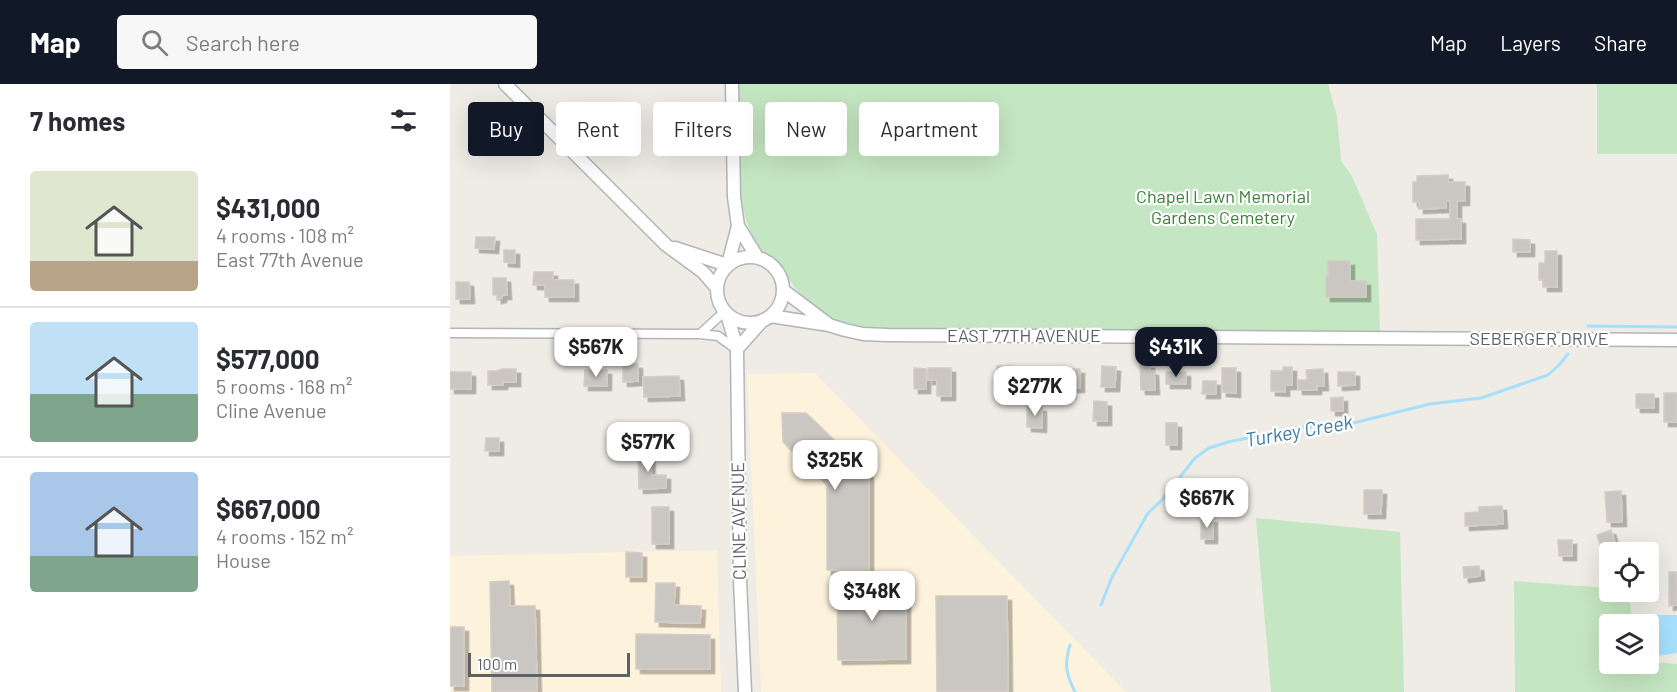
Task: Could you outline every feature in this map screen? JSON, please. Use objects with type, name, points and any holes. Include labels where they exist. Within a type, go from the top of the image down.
[{"type":"street","points":[[505,84],[666,245],[703,272],[716,287]]},
{"type":"street","points":[[728,265],[738,226],[734,197],[732,84]]},
{"type":"street","points":[[738,226],[757,257]]},
{"type":"street","points":[[666,245],[728,265]]},
{"type":"street","points":[[450,333],[700,334],[718,336],[737,349],[780,305],[783,290],[776,269],[771,264],[751,256],[739,258],[728,265],[720,275],[716,287],[718,300],[726,313],[741,322],[748,323],[767,318]]},
{"type":"street","name":"EAST 77TH AVENUE","points":[[783,290],[829,325]]},
{"type":"street","points":[[700,334],[726,313]]},
{"type":"street","name":"CLINE AVENUE","points":[[726,313],[737,349],[740,580],[745,692]]},
{"type":"street","name":"EAST 77TH AVENUE","points":[[767,318],[829,325],[863,334],[887,335],[1401,338]]},
{"type":"street","name":"SEBERGER DRIVE","points":[[1401,338],[1677,340]]},
{"type":"shaded area","points":[[815,373],[1126,692],[761,692],[747,374]]},
{"type":"shaded area","points":[[717,550],[721,692],[450,692],[450,556]]},
{"type":"green space","name":"Chapel Lawn Memorial Gardens Cemetery","points":[[737,84],[1328,84],[1337,116],[1341,161],[1352,176],[1377,235],[1380,333],[876,329],[843,323],[826,316],[804,300],[782,270],[763,254],[751,234],[740,201],[739,156],[753,156],[753,102],[737,102]]},
{"type":"green space","points":[[1597,84],[1677,84],[1677,154],[1597,154]]},
{"type":"green space","points":[[1256,518],[1400,532],[1404,692],[1271,692]]},
{"type":"green space","points":[[1514,581],[1599,587],[1599,602],[1630,602],[1631,614],[1599,614],[1599,674],[1659,674],[1659,663],[1677,664],[1677,692],[1515,692]]},
{"type":"water","points":[[1659,615],[1677,615],[1677,653],[1659,656]]},
{"type":"building","points":[[1448,175],[1448,182],[1465,182],[1465,201],[1457,201],[1457,219],[1461,219],[1461,239],[1416,240],[1416,219],[1450,219],[1450,201],[1446,201],[1446,208],[1419,209],[1419,202],[1413,202],[1413,182],[1417,182],[1417,176]]},
{"type":"building","points":[[476,237],[495,237],[494,249],[475,248]]},
{"type":"building","points":[[1513,239],[1530,240],[1530,252],[1513,252]]},
{"type":"building","points":[[504,250],[515,250],[515,263],[504,262]]},
{"type":"building","points":[[1545,251],[1557,251],[1557,287],[1543,287],[1543,280],[1539,280],[1539,263],[1545,263]]},
{"type":"building","points":[[1328,261],[1350,261],[1350,281],[1366,281],[1366,297],[1326,297]]},
{"type":"building","points":[[534,272],[553,272],[553,280],[574,280],[574,297],[545,297],[545,285],[533,285]]},
{"type":"building","points":[[493,278],[506,278],[507,295],[502,295],[502,298],[497,299],[497,295],[493,295]]},
{"type":"building","points":[[456,282],[469,282],[470,299],[456,299]]},
{"type":"building","points":[[623,364],[638,364],[638,381],[623,382]]},
{"type":"building","points":[[1140,364],[1150,364],[1150,371],[1154,371],[1155,390],[1141,390]]},
{"type":"building","points":[[997,366],[1035,370],[1035,387],[996,386]]},
{"type":"building","points":[[1102,366],[1116,367],[1115,387],[1101,387]]},
{"type":"building","points":[[1283,367],[1292,367],[1292,385],[1285,385],[1285,392],[1271,391],[1271,371],[1283,371]]},
{"type":"building","points":[[914,368],[926,369],[926,389],[914,389]]},
{"type":"building","points":[[928,368],[951,368],[951,396],[937,396],[937,380],[928,380]]},
{"type":"building","points":[[1222,368],[1236,368],[1236,393],[1222,392]]},
{"type":"building","points":[[516,369],[516,382],[488,385],[488,371]]},
{"type":"building","points":[[1064,369],[1080,369],[1080,388],[1071,388],[1071,394],[1065,394],[1065,399],[1051,399],[1051,384],[1064,384]]},
{"type":"building","points":[[1323,369],[1324,386],[1317,386],[1317,390],[1298,390],[1298,380],[1307,380],[1306,370]]},
{"type":"building","points":[[585,370],[607,370],[607,386],[584,386]]},
{"type":"building","points":[[450,372],[471,372],[471,389],[450,389]]},
{"type":"building","points":[[1166,372],[1186,372],[1186,384],[1166,384]]},
{"type":"building","points":[[1338,372],[1355,372],[1355,385],[1338,386]]},
{"type":"building","points":[[679,376],[680,396],[644,397],[643,377]]},
{"type":"building","points":[[1203,381],[1216,381],[1216,394],[1202,394]]},
{"type":"building","points":[[1664,393],[1677,393],[1677,422],[1664,422]]},
{"type":"building","points":[[1636,394],[1654,394],[1654,408],[1636,408]]},
{"type":"building","points":[[1343,397],[1343,411],[1331,411],[1331,398]]},
{"type":"building","points":[[1094,401],[1107,402],[1107,421],[1093,421]]},
{"type":"building","points":[[1027,407],[1042,407],[1042,428],[1027,427]]},
{"type":"building","points":[[782,413],[806,413],[869,474],[869,570],[827,570],[827,485],[783,442]]},
{"type":"building","points":[[1166,423],[1177,423],[1177,445],[1166,445]]},
{"type":"building","points":[[486,438],[499,438],[499,451],[485,451]]},
{"type":"building","points":[[634,452],[650,452],[651,475],[666,475],[666,488],[639,489],[638,459],[634,459]]},
{"type":"building","points":[[1364,490],[1382,490],[1381,514],[1364,514]]},
{"type":"building","points":[[1621,491],[1622,522],[1607,522],[1605,492]]},
{"type":"building","points":[[1502,506],[1503,524],[1465,526],[1465,513],[1479,512],[1479,507]]},
{"type":"building","points":[[652,507],[669,507],[669,544],[652,544]]},
{"type":"building","points":[[1213,518],[1213,539],[1201,539],[1201,519]]},
{"type":"building","points":[[1611,530],[1615,542],[1599,542],[1597,535]]},
{"type":"building","points":[[1558,540],[1572,540],[1572,556],[1559,556]]},
{"type":"building","points":[[626,552],[642,553],[642,577],[626,577]]},
{"type":"building","points":[[1479,566],[1480,576],[1464,578],[1463,567]]},
{"type":"building","points":[[1669,572],[1677,572],[1677,605],[1669,606]]},
{"type":"building","points":[[509,581],[510,606],[535,606],[537,692],[492,692],[490,582]]},
{"type":"building","points":[[656,583],[675,583],[674,605],[701,606],[700,623],[655,622]]},
{"type":"building","points":[[906,584],[906,659],[838,660],[837,585]]},
{"type":"building","points":[[936,596],[1007,596],[1008,692],[937,692]]},
{"type":"building","points":[[450,627],[464,627],[464,686],[450,686]]},
{"type":"building","points":[[636,634],[710,635],[710,669],[636,669]]},
{"type":"waterway","name":"Turkey Creek","points":[[1588,326],[1677,327]]},
{"type":"waterway","name":"Turkey Creek","points":[[1101,605],[1112,577],[1148,513],[1162,500],[1195,458],[1209,448],[1301,427],[1341,426],[1430,404],[1481,398],[1548,375],[1568,354]]},
{"type":"waterway","name":"Turkey Creek","points":[[1070,645],[1067,669],[1075,692]]}]
